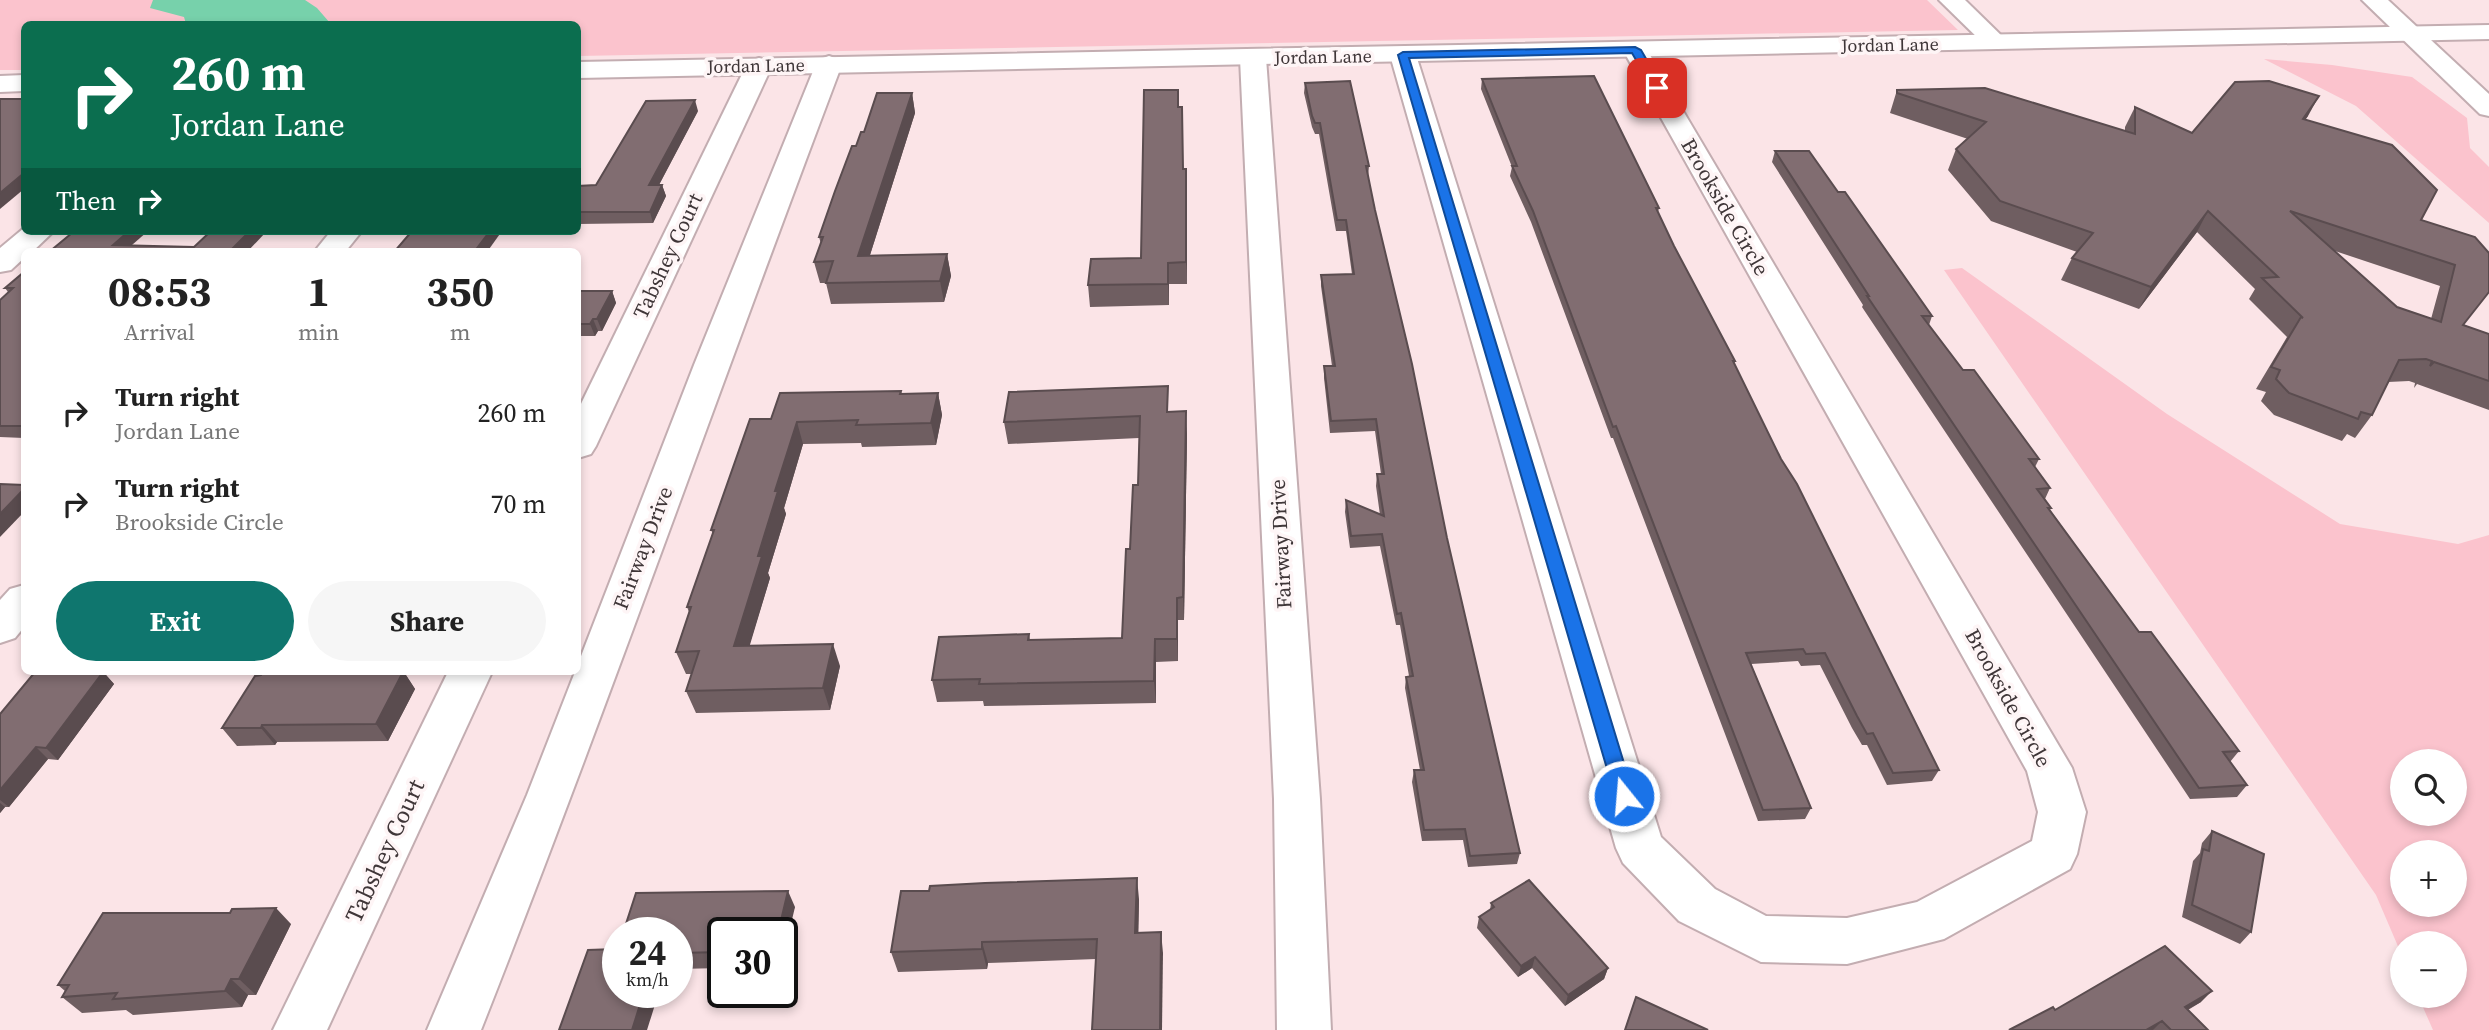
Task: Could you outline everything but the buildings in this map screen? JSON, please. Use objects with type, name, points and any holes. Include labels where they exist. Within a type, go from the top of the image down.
[{"type":"street","points":[[1951,0],[1996,42]]},
{"type":"street","points":[[2374,0],[2489,108]]},
{"type":"street","name":"Jordan Lane","points":[[581,70],[2489,32]]},
{"type":"street","name":"Brookside Circle","points":[[1403,55],[1640,848],[1697,905],[1761,939],[1847,941],[1926,923],[2053,854],[2062,812],[2049,768],[1635,50]]},
{"type":"street","name":"Fairway Drive","points":[[1253,58],[1297,799],[1304,1030]]},
{"type":"street","name":"Fairway Drive","points":[[454,1030],[550,795],[711,365],[830,64]]},
{"type":"street","name":"Tabshey Court","points":[[581,440],[759,66]]},
{"type":"street","points":[[0,84],[21,83]]},
{"type":"street","points":[[0,263],[34,235]]},
{"type":"street","name":"Tabshey Court","points":[[300,1030],[469,675]]},
{"type":"shaded area","points":[[0,0],[1927,0],[1958,30],[581,56],[581,21],[21,21],[21,70],[0,70]]},
{"type":"shaded area","points":[[153,0],[305,0],[317,8],[328,21],[185,21],[184,17],[150,8]]},
{"type":"shaded area","points":[[2264,59],[2332,65],[2412,77],[2467,118],[2470,148],[2489,167],[2489,223],[2356,106]]},
{"type":"shaded area","points":[[1962,268],[2167,414],[2340,524],[2458,544],[2489,535],[2489,1030],[2433,1030],[2423,1008],[2467,1008],[2467,931],[2391,931],[2376,895],[1944,270]]},
{"type":"route","points":[[1624,796],[1403,55],[1635,50],[1657,88]]}]
